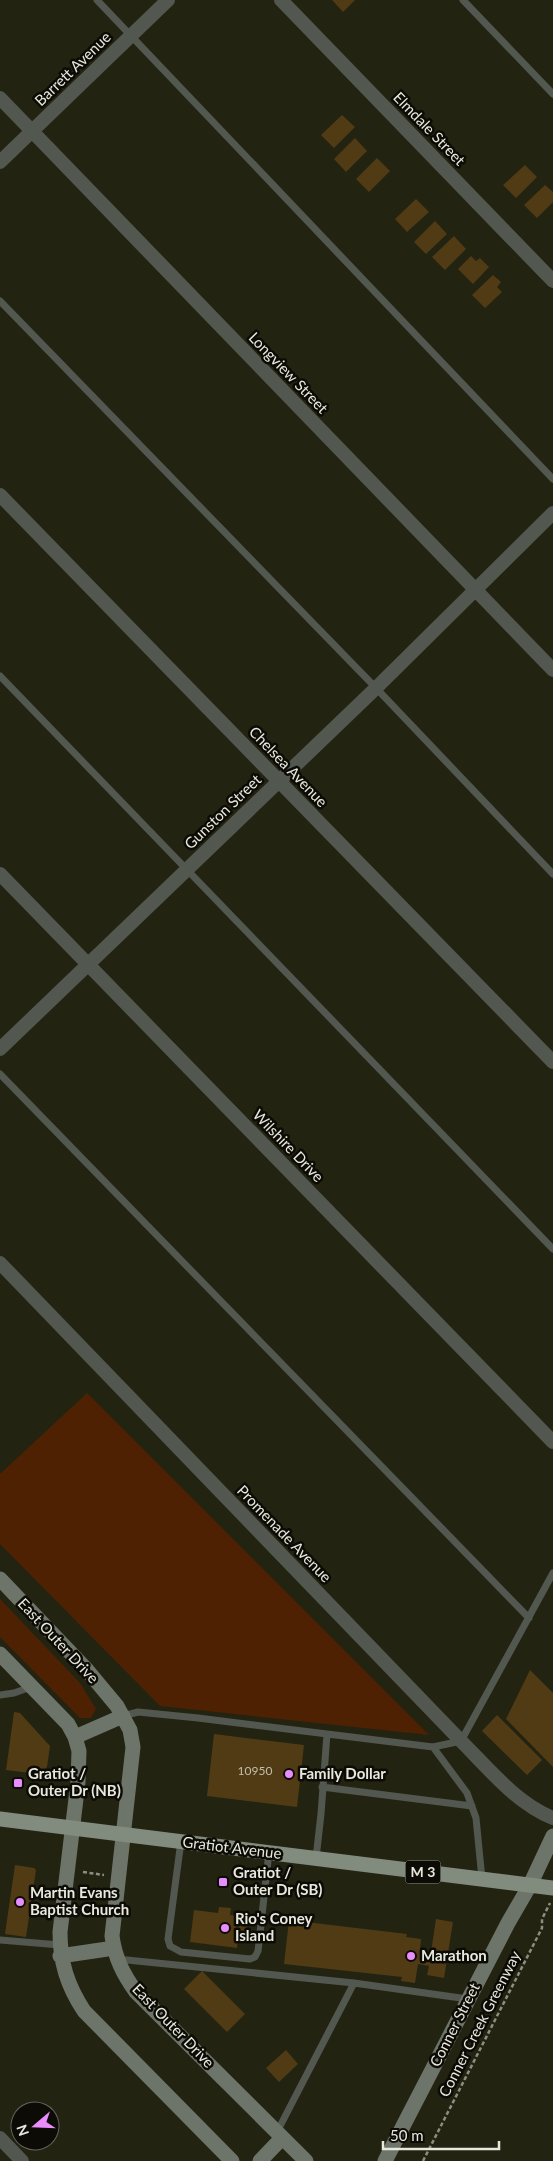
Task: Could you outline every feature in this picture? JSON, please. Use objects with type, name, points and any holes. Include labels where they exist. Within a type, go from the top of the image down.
[{"type":"main road","name":"Gratiot Avenue","points":[[0,1819],[553,1888]]},
{"type":"street","name":"Barrett Avenue","points":[[0,162],[168,0]]},
{"type":"street","name":"Elmdale Street","points":[[281,0],[553,281]]},
{"type":"street","name":"Longview Street","points":[[0,98],[553,670]]},
{"type":"street","name":"Chelsea Avenue","points":[[0,495],[553,1062]]},
{"type":"street","name":"Gunston Street","points":[[0,1049],[376,688],[553,513]]},
{"type":"street","name":"Wilshire Drive","points":[[0,874],[553,1442]]},
{"type":"street","name":"Promenade Avenue","points":[[0,1263],[461,1741],[516,1795],[530,1806],[553,1818]]},
{"type":"street","name":"East Outer Drive","points":[[0,1579],[88,1670],[123,1716],[130,1730],[133,1746],[112,1936],[115,1953],[124,1975],[136,1992],[306,2161]]},
{"type":"street","points":[[0,1654],[68,1724],[75,1737],[79,1751],[60,1932],[60,1951],[68,1983],[84,2011],[232,2161]]},
{"type":"street","points":[[75,1737],[123,1716]]},
{"type":"street","name":"Conner Street","points":[[385,2161],[468,1999],[530,1885],[553,1836]]},
{"type":"street","points":[[60,1951],[115,1953]]},
{"type":"street","points":[[260,2161],[280,2135]]},
{"type":"street","points":[[0,2138],[22,2161]]},
{"type":"lane","points":[[97,0],[553,480]]},
{"type":"lane","points":[[463,0],[553,94]]},
{"type":"lane","points":[[0,301],[376,688],[553,874]]},
{"type":"lane","points":[[0,676],[553,1249]]},
{"type":"lane","points":[[0,1074],[529,1618]]},
{"type":"lane","points":[[123,1716],[138,1712],[433,1747],[461,1741],[553,1573]]},
{"type":"lane","points":[[0,1694],[14,1693],[32,1687]]},
{"type":"lane","points":[[316,1858],[327,1734]]},
{"type":"lane","points":[[433,1747],[467,1794],[472,1806],[476,1818],[482,1879]]},
{"type":"lane","points":[[322,1787],[472,1806]]},
{"type":"lane","points":[[181,1841],[168,1939],[170,1946],[181,1952],[250,1959],[255,1957],[258,1951],[270,1852]]},
{"type":"lane","points":[[0,1940],[60,1951]]},
{"type":"lane","points":[[115,1953],[468,1999]]},
{"type":"lane","points":[[280,2135],[354,1983]]},
{"type":"path","points":[[89,1786],[115,1789]]},
{"type":"path","points":[[79,1872],[105,1875]]},
{"type":"path","name":"Conner Creek Greenway","points":[[423,2161],[542,1928],[542,1920],[553,1896]]},
{"type":"shaded area","points":[[87,1393],[429,1735],[160,1706],[0,1544],[0,1474]]},
{"type":"shaded area","points":[[0,1599],[80,1683],[96,1709],[91,1718],[80,1718],[0,1637]]},
{"type":"building","points":[[332,0],[355,0],[343,12]]},
{"type":"building","points":[[342,115],[355,127],[334,148],[321,135]]},
{"type":"building","points":[[355,138],[367,151],[346,172],[334,159]]},
{"type":"building","points":[[377,158],[390,171],[369,192],[356,179]]},
{"type":"building","points":[[525,165],[537,177],[516,198],[503,185]]},
{"type":"building","points":[[545,185],[553,192],[553,202],[537,218],[524,205]]},
{"type":"building","points":[[416,199],[429,212],[407,232],[395,219]]},
{"type":"building","points":[[435,221],[447,234],[426,254],[414,242]]},
{"type":"building","points":[[454,236],[466,249],[445,270],[432,257]]},
{"type":"building","points":[[471,256],[476,261],[480,258],[489,267],[473,284],[458,269]]},
{"type":"building","points":[[493,275],[501,282],[497,287],[502,292],[485,308],[472,295]]},
{"type":"building","points":[[530,1670],[553,1693],[553,1767],[506,1719]]},
{"type":"building","points":[[14,1712],[20,1713],[50,1746],[47,1767],[38,1774],[6,1770]]},
{"type":"building","points":[[497,1715],[542,1760],[527,1775],[482,1731]]},
{"type":"building","points":[[214,1734],[304,1745],[297,1807],[207,1796]]},
{"type":"building","name":"Martin Evans Baptist Church","points":[[15,1865],[36,1870],[26,1937],[5,1934]]},
{"type":"building","points":[[219,1907],[231,1908],[230,1915],[238,1916],[237,1921],[248,1923],[247,1932],[239,1931],[237,1948],[190,1942],[194,1910],[218,1913]]},
{"type":"building","points":[[436,1919],[453,1922],[444,1978],[427,1975],[429,1966],[418,1964],[415,1983],[401,1981],[402,1977],[284,1964],[289,1920],[407,1934],[406,1937],[421,1939],[420,1950],[431,1952]]},
{"type":"building","points":[[202,1971],[245,2014],[227,2032],[184,1989]]},
{"type":"building","points":[[286,2050],[298,2064],[279,2082],[266,2068]]},
{"type":"place","name":"Family Dollar","points":[[289,1774]]},
{"type":"place","name":"Gratiot / Outer Dr (NB)","points":[[18,1783]]},
{"type":"place","name":"Gratiot / Outer Dr (SB)","points":[[223,1882]]},
{"type":"place","name":"Martin Evans Baptist Church","points":[[20,1902]]},
{"type":"place","name":"Rio's Coney Island","points":[[225,1928]]},
{"type":"place","name":"Marathon","points":[[411,1956]]}]
